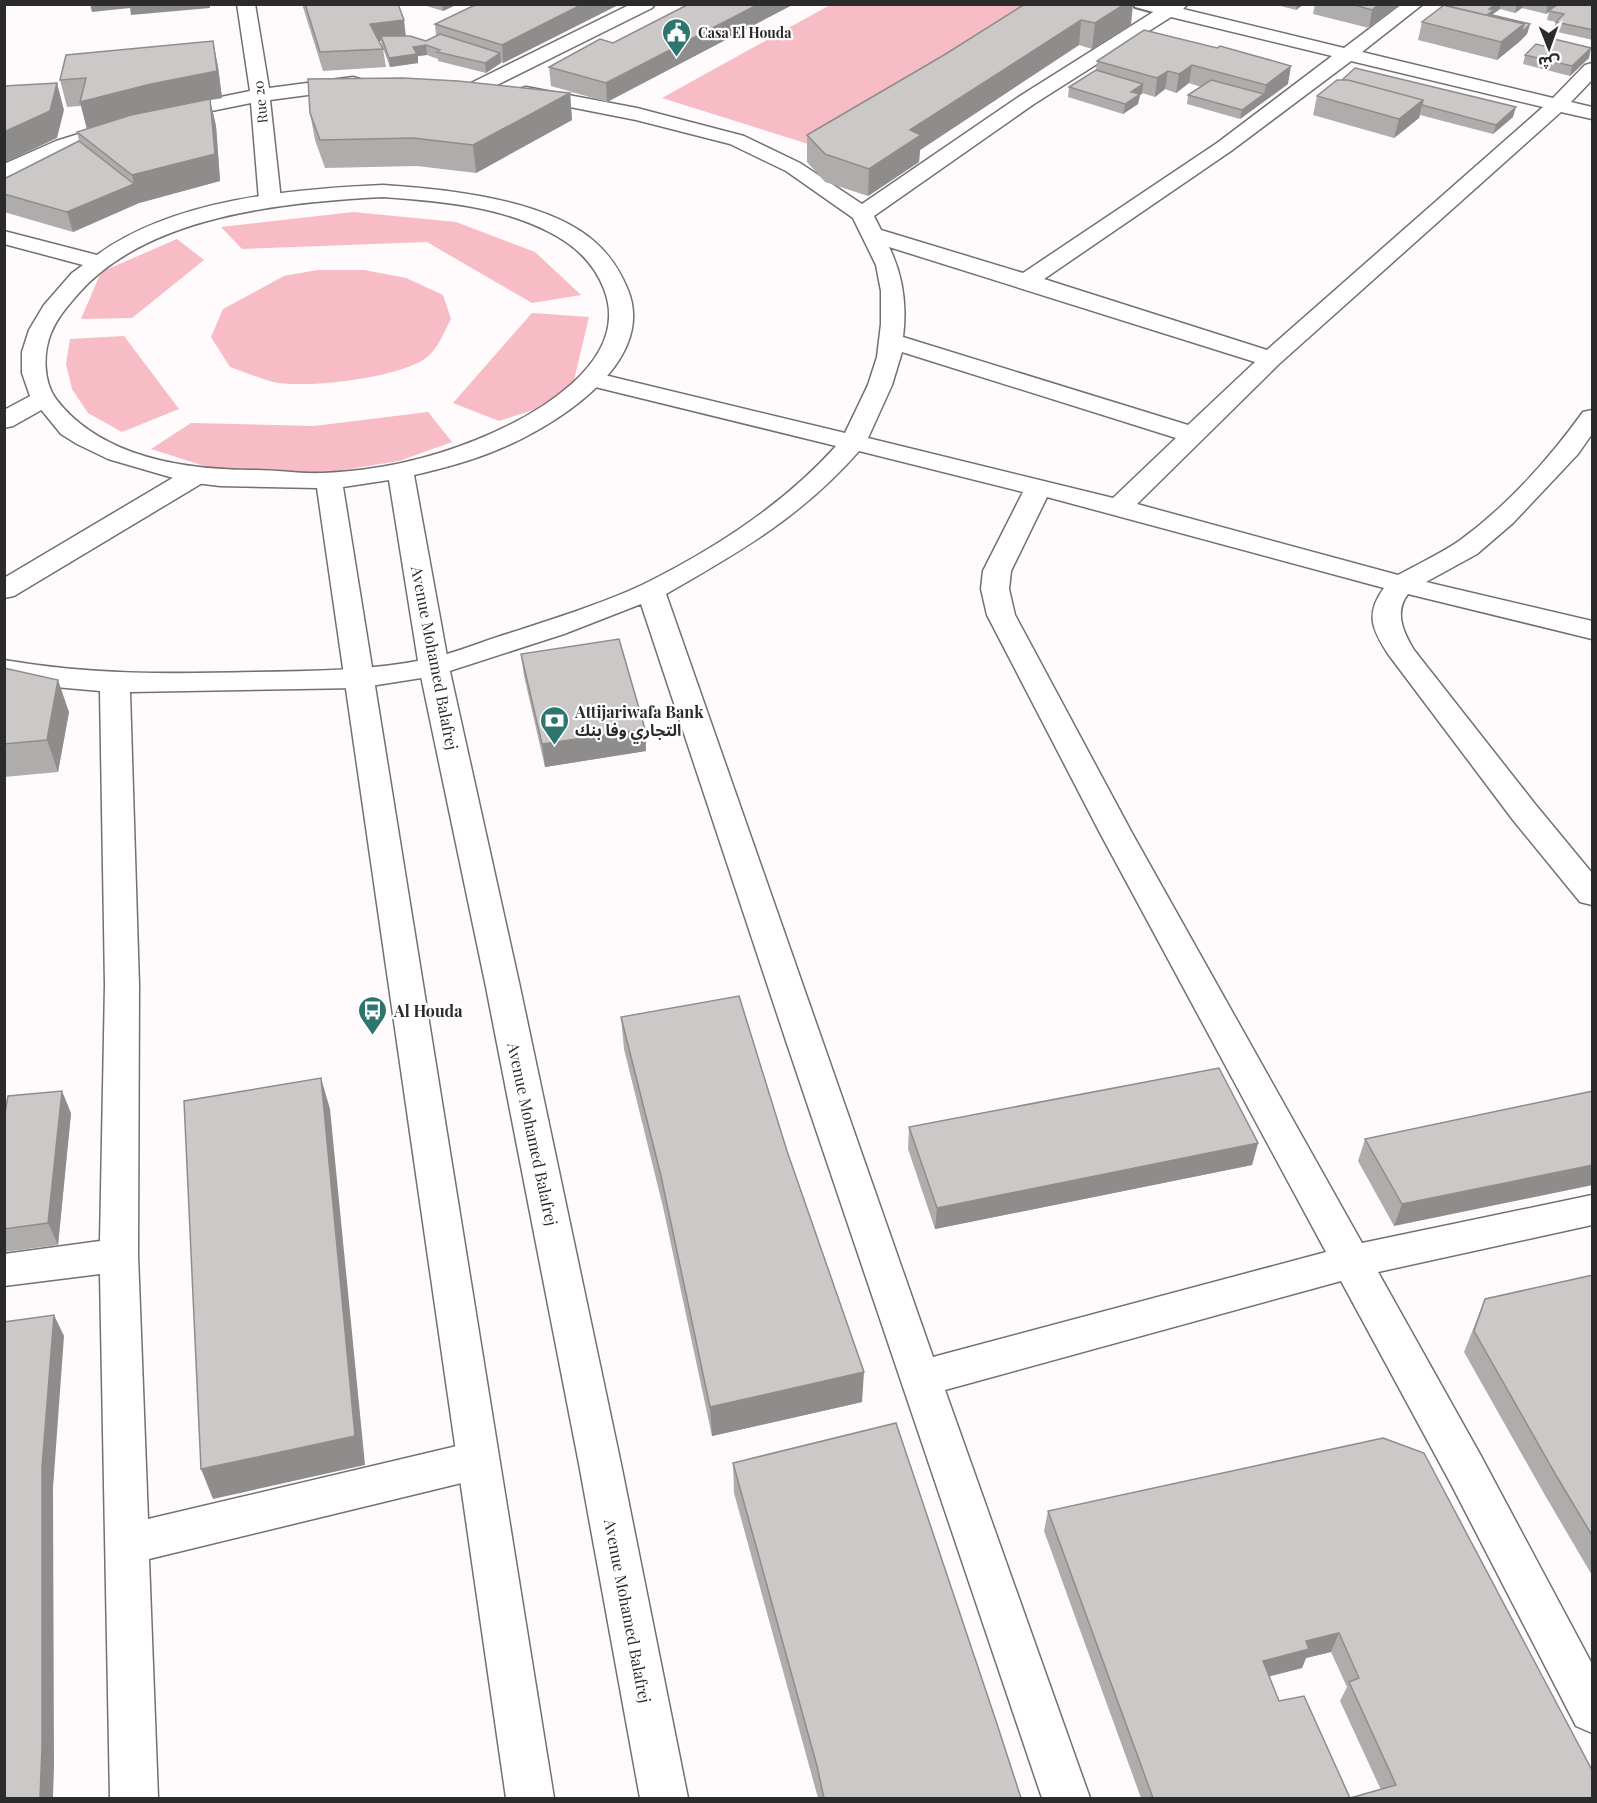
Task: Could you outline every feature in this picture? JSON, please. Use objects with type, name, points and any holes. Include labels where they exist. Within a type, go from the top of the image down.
[{"type":"street","name":"Rue 20","points":[[246,4],[260,95],[270,200]]},
{"type":"street","points":[[4,669],[55,678],[115,683],[358,679],[434,667],[554,628],[651,591],[736,543],[791,504],[821,478],[854,441],[880,385],[889,357],[892,291],[887,265],[862,214],[793,167],[737,140],[602,107],[527,93],[463,87],[646,4]]},
{"type":"street","points":[[1026,281],[1224,147],[1414,4]]},
{"type":"street","points":[[862,214],[1027,100],[1173,8],[1346,54],[1593,112]]},
{"type":"street","points":[[1119,507],[1271,359],[1558,104],[1593,69]]},
{"type":"street","points":[[4,172],[63,145],[145,120],[260,95],[378,81]]},
{"type":"street","points":[[383,191],[438,194],[489,203],[523,214],[572,236],[600,260],[617,286],[622,316],[614,348],[592,379],[545,416],[479,448],[400,471],[329,481],[195,476],[127,459],[75,432],[43,399],[32,364],[39,328],[62,294],[100,263],[136,242],[222,210],[270,200],[327,192],[383,191]]},
{"type":"street","points":[[873,235],[1271,359]]},
{"type":"street","points":[[4,237],[100,263]]},
{"type":"street","points":[[891,340],[1193,435]]},
{"type":"street","points":[[592,379],[1119,507],[1401,584],[1593,630]]},
{"type":"street","points":[[4,421],[43,399]]},
{"type":"street","points":[[1593,417],[1581,451],[1467,548],[1401,584],[1387,603],[1388,631],[1402,654],[1524,812],[1593,894]]},
{"type":"street","name":"Avenue Mohamed Balafrej","points":[[400,471],[434,667],[507,1008],[600,1464],[664,1798]]},
{"type":"street","points":[[4,590],[195,476]]},
{"type":"street","points":[[329,481],[530,1798]]},
{"type":"street","points":[[1038,488],[997,571],[995,590],[1000,615],[1116,833],[1466,1470],[1593,1710]]},
{"type":"street","points":[[651,591],[747,883],[922,1378],[1066,1798]]},
{"type":"street","points":[[115,683],[122,985],[119,1255],[134,1798]]},
{"type":"street","points":[[922,1378],[1350,1262],[1593,1210]]},
{"type":"street","points":[[4,1270],[119,1255]]},
{"type":"street","points":[[128,1544],[478,1460]]},
{"type":"lane","points":[[1141,4],[1173,8]]},
{"type":"shaded area","points":[[830,5],[1032,5],[821,148],[662,98]]},
{"type":"shaded area","points":[[353,212],[456,222],[535,252],[581,295],[532,303],[427,242],[242,249],[221,227]]},
{"type":"shaded area","points":[[177,239],[204,260],[132,318],[81,319],[101,272]]},
{"type":"shaded area","points":[[317,270],[364,270],[406,278],[443,295],[451,319],[437,345],[426,358],[413,365],[374,376],[329,383],[288,384],[273,382],[230,367],[211,337],[223,309],[284,276]]},
{"type":"shaded area","points":[[532,313],[589,317],[574,380],[555,403],[499,421],[453,403]]},
{"type":"shaded area","points":[[124,336],[179,409],[122,432],[88,413],[72,389],[66,364],[70,339]]},
{"type":"shaded area","points":[[428,412],[452,442],[399,461],[318,474],[220,471],[151,449],[191,423],[314,426]]},
{"type":"building","points":[[305,4],[398,4],[404,20],[370,24],[383,49],[320,52]]},
{"type":"building","points":[[477,4],[583,4],[502,45],[435,24]]},
{"type":"building","points":[[689,4],[759,4],[606,83],[549,67],[600,39],[613,43]]},
{"type":"building","points":[[1025,4],[1125,4],[1095,23],[1081,20],[910,130],[921,135],[869,169],[825,154],[807,135],[944,55]]},
{"type":"building","points":[[1351,4],[1379,4],[1372,10]]},
{"type":"building","points":[[1449,4],[1495,4],[1489,9],[1494,10],[1488,14],[1530,24],[1521,33],[1524,24],[1447,6]]},
{"type":"building","points":[[1558,4],[1593,4],[1593,30],[1556,22],[1564,14],[1549,11]]},
{"type":"building","points":[[1444,5],[1524,24],[1501,42],[1422,22]]},
{"type":"building","points":[[1144,30],[1217,48],[1220,46],[1291,66],[1266,85],[1192,65],[1179,74],[1168,71],[1157,78],[1097,61]]},
{"type":"building","points":[[440,34],[500,53],[485,63],[437,52],[440,50],[426,45],[413,47],[417,54],[389,58],[381,36],[410,36],[426,41]]},
{"type":"building","points":[[1554,39],[1591,48],[1572,66],[1525,55],[1536,44],[1547,47]]},
{"type":"building","points":[[213,41],[217,71],[151,84],[80,102],[86,78],[60,80],[66,55]]},
{"type":"building","points":[[1355,68],[1516,107],[1496,125],[1422,105],[1423,100],[1342,80]]},
{"type":"building","points":[[1096,70],[1143,84],[1131,92],[1140,94],[1125,104],[1069,87]]},
{"type":"building","points":[[403,78],[458,81],[570,93],[473,145],[413,138],[320,140],[310,113],[308,79]]},
{"type":"building","points":[[1211,80],[1264,94],[1242,110],[1188,95]]},
{"type":"building","points":[[1337,80],[1348,80],[1423,100],[1399,119],[1317,96]]},
{"type":"building","points":[[57,83],[50,111],[4,132],[4,86]]},
{"type":"building","points":[[210,99],[215,154],[132,175],[77,132],[131,115]]},
{"type":"building","points":[[79,141],[134,184],[67,212],[4,194],[4,179]]},
{"type":"building","points":[[619,639],[645,729],[542,744],[521,654]]},
{"type":"building","points":[[4,668],[58,680],[47,740],[4,744]]},
{"type":"building","points":[[739,996],[787,1151],[864,1372],[710,1407],[661,1176],[621,1017]]},
{"type":"building","points":[[1219,1068],[1258,1143],[937,1208],[909,1127]]},
{"type":"building","points":[[321,1078],[355,1436],[201,1469],[184,1101]]},
{"type":"building","points":[[62,1091],[48,1223],[4,1229],[4,1118],[8,1096]]},
{"type":"building","points":[[1593,1091],[1593,1165],[1402,1204],[1365,1139]]},
{"type":"building","points":[[1593,1275],[1593,1537],[1474,1331],[1485,1299]]},
{"type":"building","points":[[54,1315],[42,1467],[40,1798],[4,1798],[4,1322]]},
{"type":"building","points":[[896,1423],[1021,1798],[824,1798],[733,1463]]},
{"type":"building","points":[[1383,1438],[1424,1453],[1593,1772],[1593,1798],[1350,1798],[1153,1798],[1048,1511]],"holes":[[[1339,1633],[1359,1678],[1349,1682],[1396,1785],[1350,1798],[1304,1696],[1279,1701],[1263,1661],[1309,1649],[1306,1641]]]},
{"type":"place","name":"Casa El Houda","points":[[677,58]]},
{"type":"place","name":"Attijariwafa Bank التجاري وفا بنك","points":[[554,746]]},
{"type":"place","name":"Al Houda","points":[[373,1036]]}]
